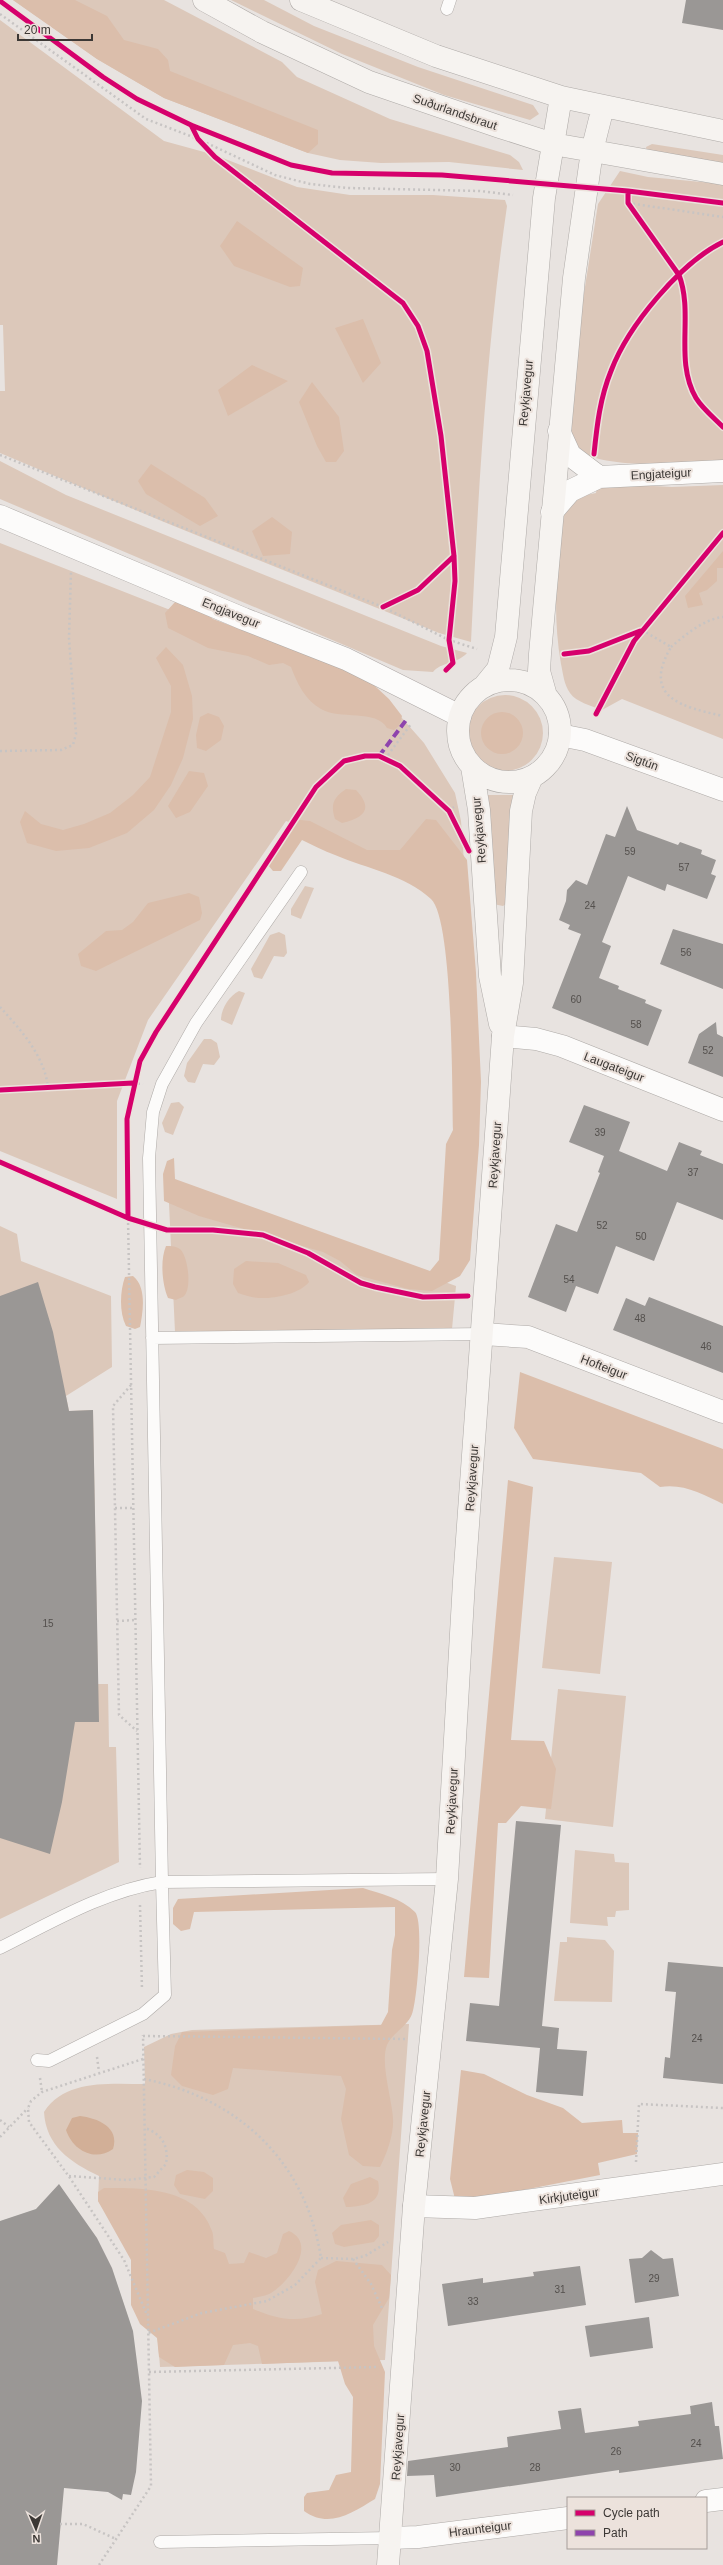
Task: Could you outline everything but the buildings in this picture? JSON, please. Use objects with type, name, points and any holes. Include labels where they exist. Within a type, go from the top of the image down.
[{"type":"street","name":"Suðurlandsbraut","points":[[204,0],[262,32],[368,82],[553,144],[723,174]]},
{"type":"street","points":[[301,0],[436,56],[561,97],[723,131]]},
{"type":"street","name":"Reykjavegur","points":[[485,686],[498,669],[506,637],[544,198],[561,97]]},
{"type":"street","points":[[546,696],[523,682],[498,681],[485,686],[470,698],[460,716],[457,730],[459,743],[472,767],[494,780],[507,782],[532,777],[543,769],[552,759],[560,735],[557,713],[546,696],[539,671],[540,654],[571,301],[592,151],[603,107]]},
{"type":"street","points":[[559,431],[570,455],[599,477]]},
{"type":"street","name":"Engjateigur","points":[[552,512],[570,491],[599,477],[723,471]]},
{"type":"street","name":"Engjavegur","points":[[0,516],[244,619],[346,659],[460,716]]},
{"type":"street","name":"Sigtún","points":[[560,735],[585,740],[723,790]]},
{"type":"street","name":"Reykjavegur","points":[[472,767],[479,810],[490,976],[503,1036]]},
{"type":"street","name":"Reykjavegur","points":[[388,2565],[414,2206],[447,1879],[464,1581],[483,1334],[503,1036],[512,983],[521,811],[524,793],[532,777]]},
{"type":"street","name":"Laugateigur","points":[[503,1036],[536,1039],[562,1046],[723,1110]]},
{"type":"street","name":"Hofteigur","points":[[483,1334],[528,1337],[723,1412]]},
{"type":"street","name":"Kirkjuteigur","points":[[414,2206],[475,2208],[723,2174]]},
{"type":"street","points":[[707,2501],[723,2499]]},
{"type":"street","name":"Hraunteigur","points":[[391,2538],[418,2537],[567,2518]]},
{"type":"lane","points":[[37,2060],[49,2061],[142,2014],[165,1995],[152,1338],[150,1137],[153,1112],[162,1084],[196,1023],[301,872]]},
{"type":"lane","points":[[152,1338],[483,1334]]},
{"type":"lane","points":[[0,1948],[90,1903],[140,1885],[162,1882],[447,1879]]},
{"type":"lane","points":[[160,2542],[391,2538]]},
{"type":"path","points":[[0,14],[146,119],[198,139],[274,175],[310,184],[348,188],[480,191],[513,196]]},
{"type":"path","points":[[628,203],[723,217]]},
{"type":"path","points":[[0,455],[383,607],[449,640],[477,649]]},
{"type":"path","points":[[0,751],[61,750],[73,745],[76,734],[69,638],[71,570]]},
{"type":"path","points":[[723,617],[716,618],[695,629],[671,647],[664,658],[662,672],[664,690],[673,702],[723,716]]},
{"type":"path","points":[[642,630],[671,647]]},
{"type":"path","points":[[385,759],[411,724]]},
{"type":"path","points":[[0,1007],[19,1028],[33,1048],[42,1066],[48,1088]]},
{"type":"path","points":[[131,1384],[113,1406],[119,1715],[137,1731]]},
{"type":"path","points":[[115,1508],[133,1508]]},
{"type":"path","points":[[117,1621],[135,1620]]},
{"type":"path","points":[[143,2036],[414,2039]]},
{"type":"path","points":[[0,2137],[28,2108],[31,2101],[42,2092],[143,2059]]},
{"type":"path","points":[[144,2079],[173,2086],[212,2102],[233,2114],[270,2147],[295,2181],[309,2209],[317,2232],[321,2258]]},
{"type":"path","points":[[635,2187],[639,2104],[723,2108]]},
{"type":"path","points":[[28,2108],[28,2115],[32,2128],[68,2176],[124,2260],[148,2317]]},
{"type":"path","points":[[0,2120],[9,2127]]},
{"type":"path","points":[[68,2176],[126,2180],[154,2177],[166,2164],[166,2146],[161,2137],[145,2128]]},
{"type":"path","points":[[148,2334],[202,2313],[267,2301],[295,2285],[321,2258],[353,2259],[365,2256],[390,2241]]},
{"type":"path","points":[[353,2259],[371,2284],[383,2310]]},
{"type":"path","points":[[149,2372],[383,2367]]},
{"type":"path","points":[[60,2524],[83,2524],[116,2539]]},
{"type":"shaded area","points":[[13,0],[164,0],[282,62],[297,77],[390,119],[510,155],[519,162],[523,170],[449,162],[381,163],[340,160],[308,153],[164,98],[97,59]]},
{"type":"shaded area","points":[[13,0],[75,0],[107,16],[124,40],[158,49],[168,60],[170,71],[318,130],[318,144],[308,153],[164,98],[97,59]]},
{"type":"shaded area","points":[[231,0],[264,0],[314,26],[418,67],[533,105],[539,114],[530,120],[444,95],[342,54]]},
{"type":"shaded area","points":[[0,20],[164,141],[215,155],[297,187],[350,195],[433,195],[505,200],[507,206],[488,369],[471,642],[439,633],[164,522],[0,453],[0,391],[5,391],[3,325],[0,325]]},
{"type":"shaded area","points":[[652,144],[723,155],[723,164],[647,151],[646,147]]},
{"type":"shaded area","points":[[620,171],[648,177],[723,184],[723,461],[648,464],[607,461],[577,450],[570,440],[582,306],[598,204]]},
{"type":"shaded area","points":[[237,221],[303,268],[300,286],[290,287],[234,266],[220,246]]},
{"type":"shaded area","points":[[363,319],[381,363],[363,383],[335,328]]},
{"type":"shaded area","points":[[252,365],[288,381],[228,416],[218,390]]},
{"type":"shaded area","points":[[312,382],[339,417],[344,451],[336,462],[326,462],[317,446],[299,402]]},
{"type":"shaded area","points":[[0,461],[66,495],[441,646],[467,653],[459,659],[440,666],[433,672],[403,670],[0,499]]},
{"type":"shaded area","points":[[151,464],[205,498],[218,516],[200,526],[146,494],[138,481]]},
{"type":"shaded area","points":[[597,483],[672,487],[723,485],[723,739],[622,699],[602,710],[576,699],[566,686],[558,645],[556,608],[557,570],[562,514],[581,496],[596,493]]},
{"type":"shaded area","points":[[272,517],[292,532],[290,554],[263,556],[252,531]]},
{"type":"shaded area","points":[[0,543],[343,678],[401,717],[424,743],[455,793],[461,821],[466,888],[286,821],[148,1020],[117,1101],[117,1199],[0,1151]]},
{"type":"shaded area","points":[[723,551],[723,568],[717,568],[717,581],[707,590],[699,593],[703,605],[688,608],[685,596]]},
{"type":"shaded area","points":[[190,601],[213,619],[363,675],[389,699],[402,716],[399,726],[394,730],[387,728],[382,722],[375,719],[338,714],[321,709],[306,696],[291,667],[283,663],[269,665],[248,656],[208,648],[168,628],[165,613],[175,602]]},
{"type":"shaded area","points":[[166,647],[183,665],[192,696],[193,719],[183,758],[171,785],[154,810],[127,833],[89,848],[56,851],[27,843],[20,822],[25,811],[41,824],[63,830],[84,824],[110,813],[133,795],[150,777],[171,712],[171,686],[156,658]]},
{"type":"shaded area","points":[[505,695],[519,698],[532,706],[540,719],[543,733],[540,747],[532,760],[519,768],[505,771],[491,768],[478,760],[470,747],[467,733],[470,719],[478,706],[491,698]]},
{"type":"shaded area","points":[[498,712],[506,712],[514,715],[520,721],[523,733],[520,745],[514,751],[506,754],[498,754],[490,751],[484,745],[481,737],[481,729],[484,721],[490,715]]},
{"type":"shaded area","points":[[208,713],[219,717],[224,726],[221,740],[206,751],[197,748],[196,735],[200,717]]},
{"type":"shaded area","points":[[189,771],[204,773],[208,786],[190,812],[176,818],[168,806]]},
{"type":"shaded area","points":[[346,789],[356,790],[364,802],[365,807],[364,812],[361,815],[350,821],[342,823],[335,819],[333,805],[336,798]]},
{"type":"shaded area","points":[[488,795],[513,795],[507,903],[503,906],[493,904]]},
{"type":"shaded area","points":[[291,819],[310,821],[367,850],[400,850],[426,819],[436,820],[467,860],[476,973],[481,1082],[479,1145],[470,1260],[460,1276],[432,1291],[408,1289],[357,1275],[340,1261],[323,1252],[199,1216],[164,1201],[163,1174],[167,1161],[174,1158],[175,1179],[430,1271],[439,1260],[446,1144],[453,1130],[450,1008],[444,938],[438,913],[431,899],[410,884],[302,840],[281,871],[273,871],[268,865]]},
{"type":"shaded area","points":[[305,886],[314,888],[301,919],[291,915],[291,909]]},
{"type":"shaded area","points":[[189,893],[199,897],[202,913],[200,920],[96,971],[81,966],[78,954],[106,931],[122,930],[133,922],[148,903]]},
{"type":"shaded area","points":[[279,932],[285,935],[287,953],[284,957],[274,956],[262,979],[254,977],[251,969],[270,935]]},
{"type":"shaded area","points":[[239,991],[245,993],[232,1025],[221,1020],[221,1016],[229,999]]},
{"type":"shaded area","points":[[204,1039],[211,1039],[217,1043],[220,1057],[214,1065],[203,1064],[195,1083],[188,1082],[184,1076],[187,1063]]},
{"type":"shaded area","points":[[179,1102],[184,1107],[173,1135],[165,1132],[162,1123],[171,1103]]},
{"type":"shaded area","points":[[168,1182],[456,1286],[452,1329],[175,1332]]},
{"type":"shaded area","points":[[0,1226],[17,1234],[21,1261],[111,1296],[112,1367],[66,1396],[69,1411],[93,1410],[98,1684],[108,1684],[109,1747],[116,1747],[119,1862],[0,1919]]},
{"type":"shaded area","points":[[166,1246],[176,1247],[181,1250],[186,1259],[188,1287],[183,1296],[176,1300],[168,1298],[164,1286],[162,1265]]},
{"type":"shaded area","points":[[246,1261],[278,1263],[306,1275],[309,1282],[293,1293],[279,1297],[256,1298],[238,1293],[233,1284],[234,1269]]},
{"type":"shaded area","points":[[133,1276],[140,1286],[143,1300],[140,1327],[135,1329],[126,1326],[121,1308],[122,1289],[125,1277]]},
{"type":"shaded area","points":[[520,1372],[723,1449],[723,1504],[693,1490],[668,1486],[660,1487],[641,1473],[533,1459],[514,1428]]},
{"type":"shaded area","points":[[508,1480],[533,1487],[511,1740],[544,1741],[556,1769],[551,1809],[521,1806],[506,1823],[498,1823],[489,1978],[464,1977]]},
{"type":"shaded area","points":[[554,1557],[612,1562],[600,1674],[542,1668]]},
{"type":"shaded area","points":[[558,1689],[626,1696],[613,1827],[545,1819]]},
{"type":"shaded area","points":[[575,1850],[614,1854],[615,1862],[629,1863],[629,1910],[616,1911],[615,1917],[607,1917],[608,1926],[570,1923]]},
{"type":"shaded area","points":[[363,1888],[404,1903],[415,1912],[418,1918],[419,1930],[418,1978],[412,2014],[407,2022],[389,2041],[385,2053],[393,2124],[390,2143],[380,2167],[363,2166],[349,2155],[341,2119],[346,2089],[341,2076],[233,2068],[228,2089],[213,2095],[182,2086],[171,2075],[175,2046],[182,2032],[381,2025],[388,2012],[392,1950],[395,1935],[395,1907],[194,1912],[190,1929],[181,1931],[173,1924],[173,1908],[178,1899]]},
{"type":"shaded area","points":[[567,1937],[605,1940],[614,1951],[612,2002],[554,2001],[560,1942],[567,1942]]},
{"type":"shaded area","points":[[409,2024],[385,2360],[160,2367],[156,2317],[145,2274],[98,2201],[99,2176],[78,2165],[61,2152],[49,2134],[44,2112],[53,2101],[76,2089],[103,2084],[145,2084],[144,2047],[171,2034],[192,2030]]},
{"type":"shaded area","points":[[461,2070],[484,2074],[527,2095],[563,2108],[582,2123],[622,2120],[623,2133],[638,2133],[637,2154],[598,2163],[600,2175],[456,2203],[450,2179]]},
{"type":"shaded area","points":[[80,2116],[100,2122],[110,2129],[114,2141],[113,2149],[106,2153],[92,2154],[79,2149],[74,2144],[66,2130],[72,2118]]},
{"type":"shaded area","points":[[187,2170],[204,2172],[213,2178],[213,2191],[205,2199],[180,2194],[174,2185],[176,2175]]},
{"type":"shaded area","points":[[370,2177],[378,2181],[378,2195],[375,2199],[359,2206],[346,2207],[343,2198],[351,2184]]},
{"type":"shaded area","points":[[104,2188],[151,2190],[167,2193],[181,2198],[194,2206],[205,2217],[212,2231],[214,2249],[225,2253],[229,2264],[244,2263],[249,2252],[266,2258],[277,2253],[283,2234],[289,2231],[297,2237],[301,2245],[301,2253],[298,2263],[292,2272],[278,2288],[271,2293],[253,2298],[253,2309],[271,2315],[287,2319],[295,2319],[313,2317],[322,2314],[315,2282],[318,2270],[336,2261],[382,2265],[391,2275],[389,2298],[373,2325],[374,2346],[385,2372],[380,2484],[375,2499],[349,2514],[331,2519],[322,2519],[304,2511],[304,2497],[307,2493],[329,2490],[336,2475],[351,2472],[353,2397],[345,2384],[338,2361],[262,2364],[258,2346],[250,2343],[233,2345],[224,2365],[175,2367],[159,2357],[157,2338],[140,2324],[131,2305],[131,2260],[98,2201],[98,2192]]},
{"type":"shaded area","points":[[371,2220],[379,2225],[379,2236],[374,2242],[344,2247],[335,2244],[332,2233],[341,2225]]},
{"type":"marked path","points":[[379,756],[407,719]]},
{"type":"cycle path","points":[[0,1],[103,77],[137,99],[191,125],[291,165],[332,173],[442,175],[628,191],[723,203]]},
{"type":"cycle path","points":[[191,125],[198,139],[215,157],[403,303],[418,326],[427,351],[441,436],[454,556],[455,581],[449,640],[453,663],[446,670]]},
{"type":"cycle path","points":[[628,191],[628,203],[679,275],[685,305],[685,353],[686,368],[690,383],[696,398],[723,427]]},
{"type":"cycle path","points":[[594,454],[604,391],[619,353],[643,316],[673,280],[707,252],[723,242]]},
{"type":"cycle path","points":[[596,714],[634,641],[723,533]]},
{"type":"cycle path","points":[[383,607],[418,590],[454,556]]},
{"type":"cycle path","points":[[564,654],[589,651],[640,631]]},
{"type":"cycle path","points":[[128,1218],[127,1119],[140,1061],[156,1032],[316,787],[344,761],[365,756],[379,756],[400,766],[449,811],[469,851]]},
{"type":"cycle path","points":[[0,1090],[133,1083]]},
{"type":"cycle path","points":[[0,1162],[128,1218],[167,1230],[213,1230],[263,1235],[308,1253],[361,1283],[423,1297],[468,1296]]}]
